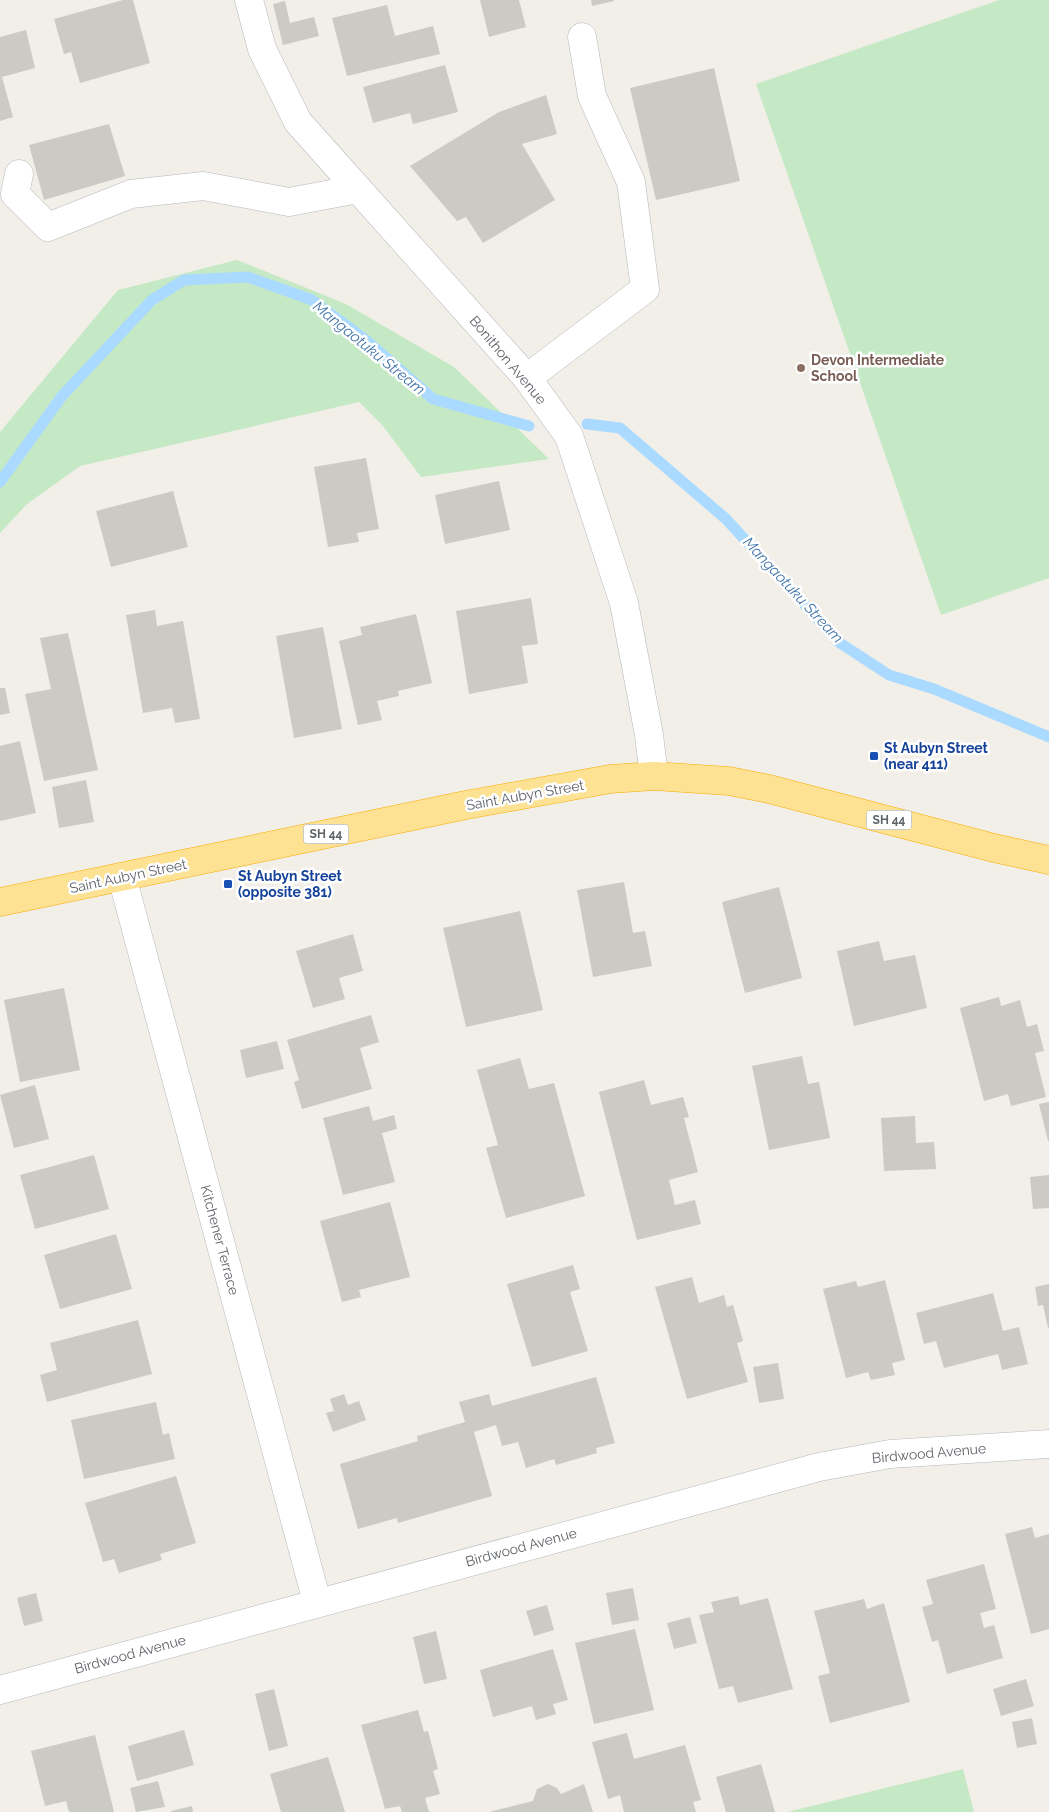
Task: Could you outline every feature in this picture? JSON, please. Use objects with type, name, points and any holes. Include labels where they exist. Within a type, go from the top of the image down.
[{"type":"highway","name":"Saint Aubyn Street","points":[[0,902],[466,805],[610,779],[654,776],[729,780],[769,788],[994,848],[1049,860]]},
{"type":"street","name":"Bonithon Avenue","points":[[249,0],[262,49],[298,122],[527,378],[569,436],[621,594],[649,734],[654,776]]},
{"type":"street","points":[[527,378],[645,289],[631,182],[592,96],[582,37]]},
{"type":"street","points":[[19,174],[15,194],[48,227],[131,194],[203,186],[289,202],[358,189]]},
{"type":"street","name":"Kitchener Terrace","points":[[122,877],[317,1602]]},
{"type":"street","name":"Birdwood Avenue","points":[[0,1690],[819,1466],[890,1454],[1049,1444]]},
{"type":"green space","points":[[999,0],[1049,0],[1049,578],[941,615],[756,84]]},
{"type":"green space","points":[[237,260],[346,304],[454,367],[549,459],[421,477],[383,426],[359,402],[80,466],[27,504],[0,533],[0,432],[118,290]]},
{"type":"green space","points":[[963,1769],[974,1812],[787,1812]]},
{"type":"building","points":[[123,0],[133,0],[150,63],[80,83],[71,52],[64,54],[54,19]]},
{"type":"building","points":[[480,0],[519,0],[526,27],[489,37]]},
{"type":"building","points":[[591,0],[614,0],[614,1],[592,6]]},
{"type":"building","points":[[285,1],[290,23],[314,17],[319,36],[283,45],[273,4]]},
{"type":"building","points":[[387,5],[395,36],[433,26],[440,54],[347,76],[332,18]]},
{"type":"building","points":[[26,30],[35,68],[2,77],[13,117],[0,121],[0,37]]},
{"type":"building","points":[[445,65],[458,112],[413,124],[410,113],[373,123],[363,87]]},
{"type":"building","points":[[714,68],[740,181],[656,200],[630,88]]},
{"type":"building","points":[[546,95],[557,134],[522,144],[555,200],[483,243],[466,217],[457,221],[410,166],[499,112]]},
{"type":"building","points":[[109,124],[125,176],[44,200],[29,145]]},
{"type":"building","points":[[366,458],[379,529],[357,533],[359,542],[328,547],[314,467]]},
{"type":"building","points":[[499,481],[510,530],[445,544],[435,495]]},
{"type":"building","points":[[173,491],[188,547],[111,567],[96,511]]},
{"type":"building","points":[[531,598],[538,644],[522,646],[528,683],[469,694],[456,611]]},
{"type":"building","points":[[155,610],[157,626],[183,621],[200,719],[175,723],[172,708],[143,713],[126,615]]},
{"type":"building","points":[[416,614],[432,683],[398,691],[399,696],[377,701],[382,720],[358,725],[339,641],[362,635],[360,627]]},
{"type":"building","points":[[323,627],[342,729],[294,738],[276,636]]},
{"type":"building","points":[[68,633],[98,770],[44,781],[25,694],[51,689],[40,638]]},
{"type":"building","points":[[0,688],[5,688],[10,713],[0,715]]},
{"type":"building","points":[[20,741],[36,813],[0,821],[0,746]]},
{"type":"building","points":[[86,780],[94,822],[59,828],[52,787]]},
{"type":"building","points":[[624,882],[633,933],[645,931],[652,966],[593,977],[577,890]]},
{"type":"building","points":[[779,887],[802,978],[745,993],[722,902]]},
{"type":"building","points":[[520,911],[543,1010],[466,1027],[443,928]]},
{"type":"building","points":[[353,934],[363,971],[339,978],[345,999],[313,1008],[296,951]]},
{"type":"building","points":[[879,941],[884,961],[915,955],[927,1008],[854,1026],[837,951]]},
{"type":"building","points":[[64,988],[80,1070],[20,1082],[4,1000]]},
{"type":"building","points":[[999,997],[1001,1006],[1020,1000],[1027,1027],[1037,1024],[1044,1051],[1035,1053],[1046,1097],[1011,1106],[1008,1094],[984,1101],[960,1008]]},
{"type":"building","points":[[371,1015],[379,1042],[360,1048],[372,1089],[302,1109],[294,1082],[299,1080],[287,1040]]},
{"type":"building","points":[[277,1041],[284,1069],[246,1078],[240,1050]]},
{"type":"building","points":[[802,1056],[808,1084],[819,1082],[830,1138],[769,1150],[752,1066]]},
{"type":"building","points":[[520,1058],[529,1089],[554,1083],[585,1196],[506,1218],[486,1148],[498,1145],[477,1070]]},
{"type":"building","points":[[644,1080],[651,1105],[683,1097],[689,1117],[684,1118],[698,1172],[669,1180],[675,1205],[695,1200],[701,1224],[637,1240],[599,1092]]},
{"type":"building","points":[[35,1085],[49,1139],[14,1148],[0,1095]]},
{"type":"building","points":[[1049,1102],[1049,1141],[1048,1141],[1039,1104]]},
{"type":"building","points":[[369,1106],[373,1121],[394,1115],[397,1129],[382,1133],[395,1182],[343,1195],[323,1118]]},
{"type":"building","points":[[915,1116],[916,1143],[934,1142],[936,1169],[884,1171],[881,1118]]},
{"type":"building","points":[[94,1155],[109,1209],[35,1229],[20,1175]]},
{"type":"building","points":[[1049,1175],[1049,1208],[1033,1209],[1030,1177]]},
{"type":"building","points":[[390,1202],[410,1277],[359,1290],[361,1297],[342,1302],[320,1221]]},
{"type":"building","points":[[116,1234],[132,1289],[60,1309],[44,1255]]},
{"type":"building","points":[[573,1265],[580,1289],[570,1292],[588,1351],[532,1367],[507,1284]]},
{"type":"building","points":[[692,1277],[699,1303],[724,1295],[727,1307],[733,1305],[743,1341],[737,1343],[748,1382],[687,1399],[655,1287]]},
{"type":"building","points":[[885,1280],[905,1360],[892,1363],[895,1375],[871,1380],[868,1372],[846,1378],[823,1289],[856,1281],[858,1287]]},
{"type":"building","points":[[1049,1284],[1048,1328],[1043,1305],[1038,1306],[1035,1287]]},
{"type":"building","points":[[993,1293],[1003,1331],[1019,1327],[1028,1364],[1002,1370],[998,1354],[944,1368],[936,1341],[924,1344],[916,1313]]},
{"type":"building","points":[[138,1320],[152,1374],[47,1402],[40,1375],[57,1370],[50,1343]]},
{"type":"building","points":[[778,1363],[784,1399],[759,1403],[753,1367]]},
{"type":"building","points":[[596,1377],[615,1443],[596,1448],[597,1453],[556,1465],[554,1459],[526,1468],[518,1442],[502,1446],[496,1425],[474,1432],[492,1496],[398,1523],[397,1518],[358,1529],[340,1464],[418,1441],[417,1436],[465,1422],[459,1402],[489,1394],[492,1406]]},
{"type":"building","points":[[344,1394],[348,1405],[359,1401],[366,1420],[333,1432],[326,1413],[334,1411],[330,1399]]},
{"type":"building","points":[[156,1402],[163,1435],[169,1433],[175,1459],[84,1479],[71,1420]]},
{"type":"building","points":[[176,1476],[196,1543],[160,1554],[162,1560],[119,1573],[114,1559],[103,1562],[85,1503]]},
{"type":"building","points":[[1032,1527],[1035,1538],[1049,1534],[1049,1629],[1031,1634],[1005,1534]]},
{"type":"building","points":[[984,1564],[996,1609],[980,1613],[984,1628],[994,1625],[1003,1658],[947,1674],[938,1640],[932,1642],[922,1607],[933,1604],[926,1580]]},
{"type":"building","points":[[633,1588],[639,1620],[612,1625],[606,1593]]},
{"type":"building","points":[[36,1593],[43,1621],[24,1626],[17,1598]]},
{"type":"building","points":[[738,1596],[740,1605],[768,1598],[793,1689],[738,1703],[733,1686],[719,1689],[699,1615],[714,1612],[711,1602]]},
{"type":"building","points":[[864,1599],[867,1609],[884,1603],[910,1702],[830,1723],[818,1676],[830,1673],[814,1611]]},
{"type":"building","points":[[547,1605],[554,1630],[534,1636],[526,1611]]},
{"type":"building","points":[[690,1617],[697,1643],[674,1649],[667,1623]]},
{"type":"building","points":[[635,1629],[654,1710],[594,1724],[575,1643]]},
{"type":"building","points":[[436,1631],[447,1679],[424,1684],[413,1637]]},
{"type":"building","points":[[553,1649],[568,1700],[553,1704],[556,1714],[536,1720],[532,1706],[493,1717],[480,1670]]},
{"type":"building","points":[[1026,1679],[1034,1706],[1001,1716],[993,1689]]},
{"type":"building","points":[[274,1689],[288,1746],[269,1751],[255,1694]]},
{"type":"building","points":[[418,1710],[424,1732],[428,1731],[438,1769],[433,1771],[440,1794],[425,1798],[429,1812],[402,1812],[400,1806],[385,1809],[361,1725]]},
{"type":"building","points":[[1032,1718],[1037,1744],[1017,1748],[1012,1722]]},
{"type":"building","points":[[184,1730],[194,1765],[137,1781],[128,1746]]},
{"type":"building","points":[[627,1733],[634,1759],[685,1745],[701,1800],[693,1802],[696,1812],[624,1812],[620,1795],[608,1799],[592,1742]]},
{"type":"building","points":[[95,1735],[114,1812],[69,1812],[66,1801],[45,1806],[31,1751]]},
{"type":"building","points":[[328,1757],[345,1812],[281,1812],[270,1774]]},
{"type":"building","points":[[761,1764],[775,1812],[726,1812],[716,1777]]},
{"type":"building","points":[[158,1781],[165,1807],[136,1812],[130,1788]]},
{"type":"building","points":[[548,1784],[557,1788],[561,1794],[584,1784],[593,1812],[489,1812],[533,1801],[537,1789]]},
{"type":"building","points":[[192,1806],[193,1812],[171,1812],[171,1811]]},
{"type":"waterway","name":"Mangaotuku Stream","points":[[0,482],[62,396],[152,300],[184,280],[248,277],[312,300],[367,341],[433,399],[529,426]]},
{"type":"waterway","name":"Mangaotuku Stream","points":[[587,424],[620,428],[726,519],[840,643],[889,675],[934,689],[1049,737]]},
{"type":"place","name":"Devon Intermediate School","points":[[801,368]]},
{"type":"place","name":"St Aubyn Street (near 411)","points":[[874,756]]},
{"type":"place","name":"St Aubyn Street (opposite 381)","points":[[228,884]]}]
